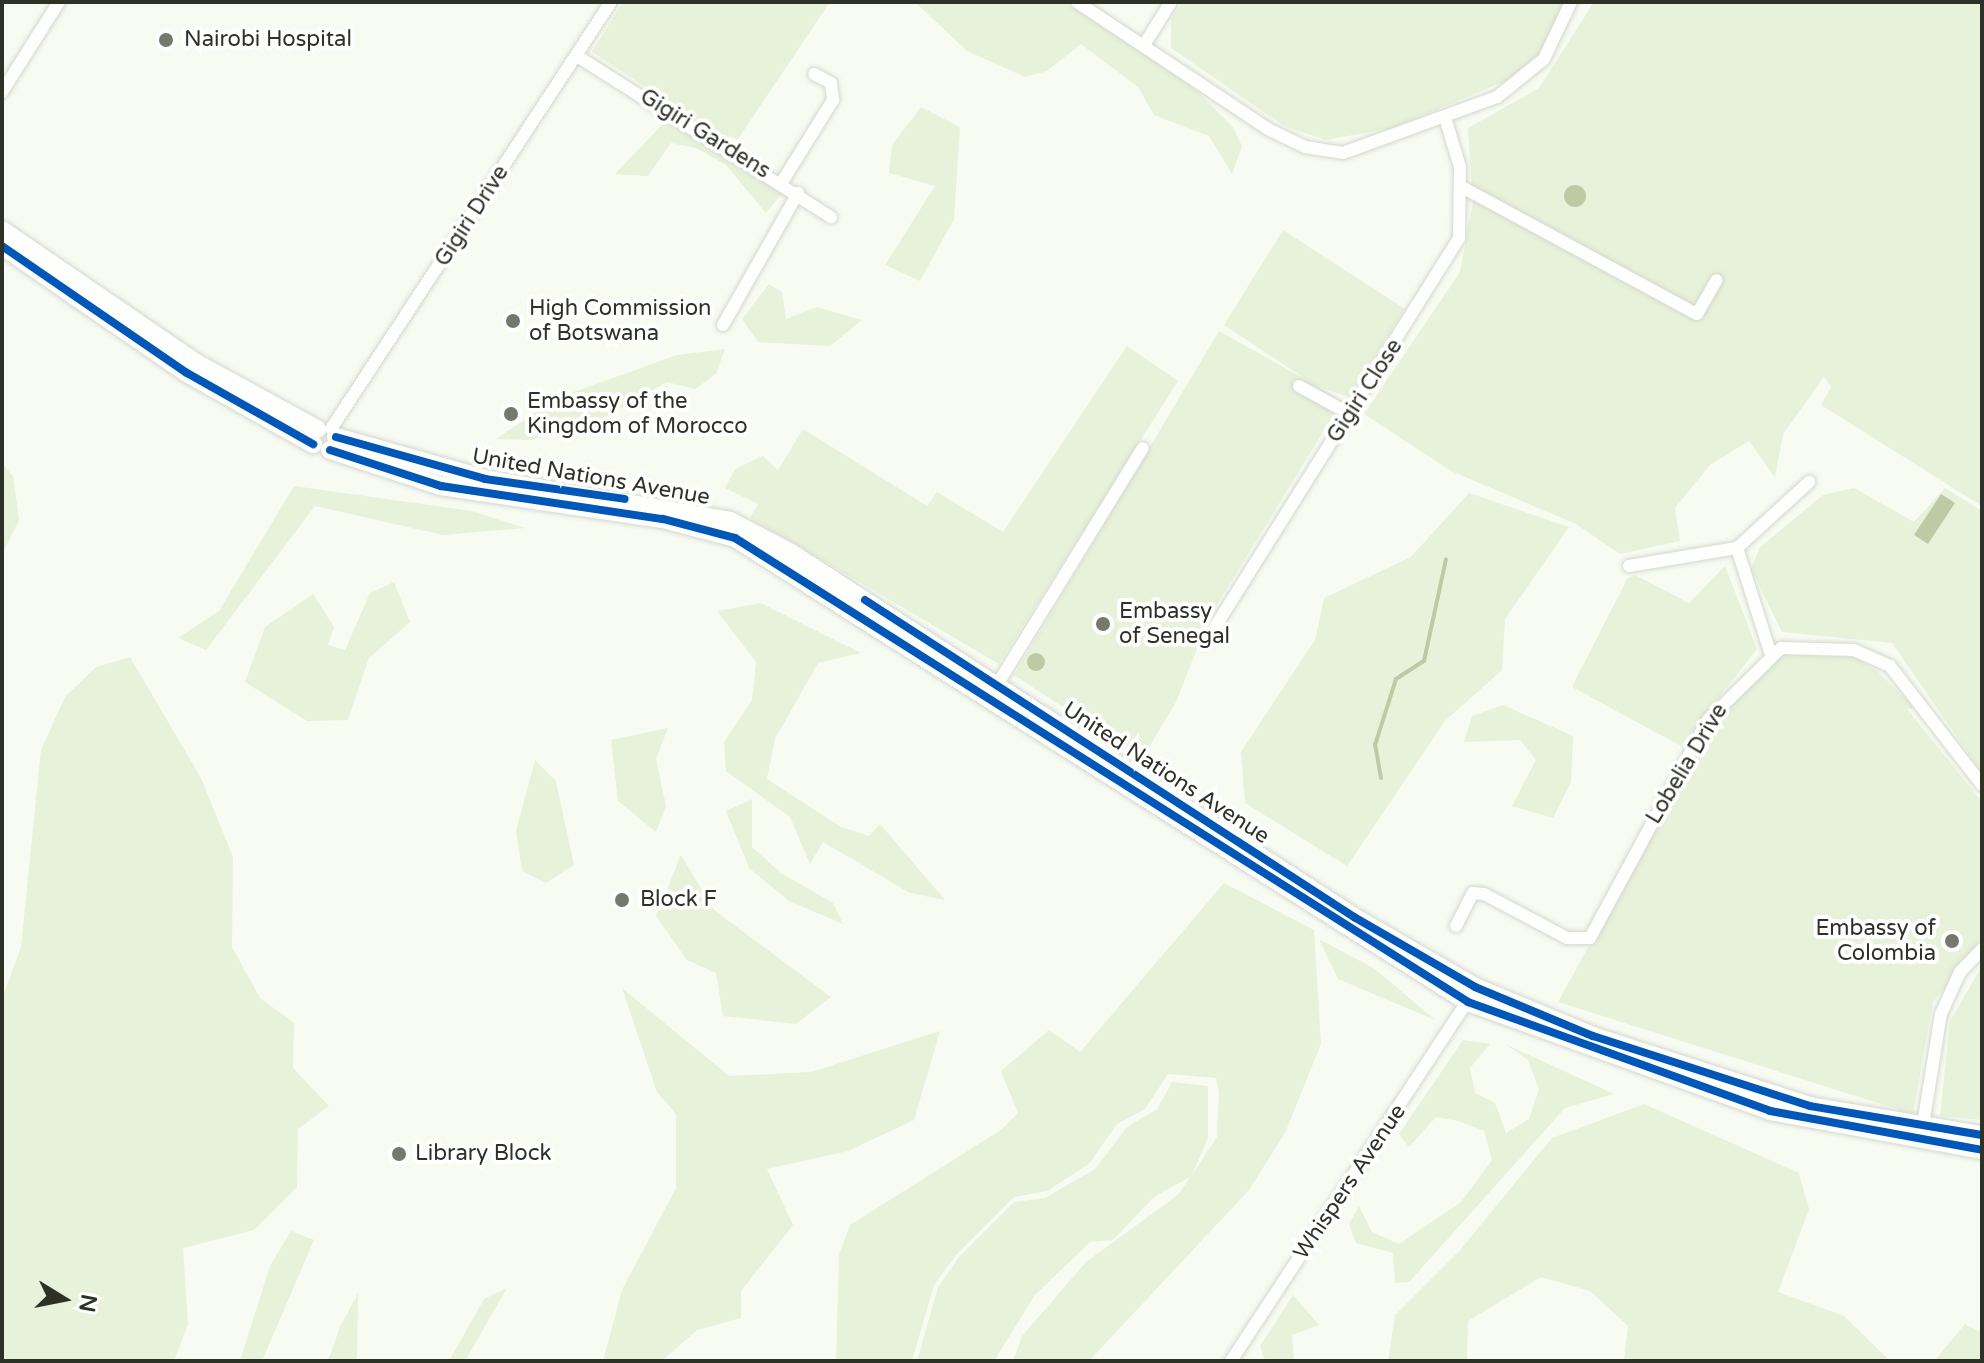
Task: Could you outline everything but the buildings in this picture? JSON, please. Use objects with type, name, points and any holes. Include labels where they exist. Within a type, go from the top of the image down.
[{"type":"street","points":[[2,92],[59,2]]},
{"type":"street","name":"Gigiri Drive","points":[[326,438],[611,2]]},
{"type":"street","points":[[1077,2],[1305,147],[1359,151],[1446,121],[1532,74],[1571,2]]},
{"type":"street","points":[[1144,45],[1171,2]]},
{"type":"street","name":"Gigiri Gardens","points":[[577,56],[782,182],[831,217]]},
{"type":"street","points":[[782,182],[835,92],[814,74]]},
{"type":"street","name":"Gigiri Close","points":[[1205,643],[1449,260],[1464,211],[1446,121]]},
{"type":"street","points":[[1460,186],[1697,314],[1717,280]]},
{"type":"street","points":[[723,325],[798,193]]},
{"type":"street","name":"United Nations Avenue","points":[[2,230],[196,363],[326,438],[485,479],[730,521],[997,685],[1092,755]]},
{"type":"street","name":"United Nations Avenue","points":[[2,246],[187,373],[326,438],[441,486],[676,521],[735,538],[1092,755],[1472,995],[1770,1111],[1921,1133],[1982,1135]]},
{"type":"street","points":[[1299,386],[1350,414]]},
{"type":"street","points":[[997,685],[1143,448]]},
{"type":"street","points":[[1629,566],[1737,548],[1809,482]]},
{"type":"street","points":[[1737,548],[1770,652],[1804,645],[1854,650],[1890,666],[1982,785]]},
{"type":"street","name":"Lobelia Drive","points":[[1456,926],[1473,893],[1484,894],[1567,938],[1590,938],[1708,720],[1770,652]]},
{"type":"street","points":[[1921,1133],[1941,1014],[1960,972],[1982,949]]},
{"type":"street","name":"Whispers Avenue","points":[[1231,1361],[1472,995]]},
{"type":"street","name":"United Nations Avenue","points":[[1921,1133],[1982,1150]]},
{"type":"shaded area","points":[[623,2],[830,2],[738,139],[727,135],[782,193],[766,213],[726,165],[696,148],[671,143],[648,176],[615,174],[678,108],[592,52]]},
{"type":"shaded area","points":[[915,2],[1064,2],[1193,87],[1233,127],[1242,146],[1232,174],[1209,136],[1154,115],[1138,87],[1081,44],[1047,71],[1025,77],[967,51]]},
{"type":"shaded area","points":[[1182,2],[1564,2],[1542,55],[1517,76],[1393,128],[1326,140],[1284,126],[1171,48],[1171,19]]},
{"type":"shaded area","points":[[1594,2],[1982,2],[1982,506],[1821,405],[1831,387],[1824,377],[1783,434],[1775,478],[1749,441],[1710,465],[1675,508],[1680,541],[1620,554],[1576,524],[1451,471],[1364,414],[1460,272],[1473,202],[1468,128],[1539,88]]},
{"type":"shaded area","points":[[921,107],[960,127],[954,219],[920,281],[885,265],[935,186],[889,173],[892,145]]},
{"type":"shaded area","points":[[1571,185],[1579,185],[1586,196],[1579,207],[1571,207],[1564,200],[1564,192]]},
{"type":"shaded area","points":[[1283,230],[1405,309],[1349,397],[1319,387],[1342,401],[1210,616],[1176,702],[1142,759],[1014,675],[1219,331],[1307,380],[1224,325]]},
{"type":"shaded area","points":[[769,284],[782,292],[786,319],[817,307],[862,320],[830,346],[758,342],[742,319]]},
{"type":"shaded area","points":[[1127,346],[1178,381],[999,664],[750,518],[758,504],[725,488],[735,469],[763,456],[778,470],[803,429],[927,506],[937,492],[1003,532]]},
{"type":"shaded area","points":[[725,349],[716,374],[695,389],[667,382],[600,420],[566,422],[533,440],[496,439],[557,398],[677,355]]},
{"type":"shaded area","points":[[2,463],[13,476],[19,520],[2,554]]},
{"type":"shaded area","points":[[294,486],[472,511],[525,528],[443,535],[315,506],[206,650],[178,638],[219,611]]},
{"type":"shaded area","points":[[1854,488],[1914,522],[1945,488],[1982,511],[1982,773],[1892,643],[1782,632],[1751,569],[1760,547],[1823,495]]},
{"type":"shaded area","points":[[1469,493],[1569,527],[1505,619],[1502,670],[1445,721],[1347,866],[1245,803],[1241,752],[1315,640],[1324,598],[1411,557]]},
{"type":"shaded area","points":[[1941,494],[1955,503],[1928,544],[1914,535]]},
{"type":"shaded area","points":[[1725,566],[1757,649],[1681,746],[1572,687],[1627,579],[1635,575],[1689,603]]},
{"type":"shaded area","points":[[394,582],[410,622],[369,658],[348,720],[307,721],[245,682],[265,627],[313,594],[334,627],[328,645],[345,650],[370,593]]},
{"type":"shaded area","points":[[761,603],[861,653],[818,663],[775,739],[767,779],[841,827],[869,836],[880,824],[945,900],[910,893],[823,842],[810,864],[790,817],[726,771],[724,742],[752,700],[756,662],[717,611]]},
{"type":"shaded area","points":[[1036,653],[1043,655],[1043,669],[1036,671],[1029,669],[1027,662],[1029,655]]},
{"type":"shaded area","points":[[1774,654],[1855,657],[1877,671],[1915,708],[1907,709],[1982,802],[1982,938],[1933,1002],[1913,1114],[1558,1002],[1710,725]]},
{"type":"shaded area","points":[[130,657],[201,778],[233,857],[232,947],[260,998],[294,1023],[293,1068],[329,1106],[298,1129],[297,1187],[254,1230],[183,1248],[188,1324],[174,1361],[2,1361],[2,999],[21,947],[41,750],[65,697],[96,667]]},
{"type":"shaded area","points":[[1503,705],[1573,736],[1571,782],[1553,818],[1512,806],[1536,760],[1520,740],[1464,742],[1472,716]]},
{"type":"shaded area","points":[[668,728],[656,759],[666,806],[656,832],[618,801],[611,740]]},
{"type":"shaded area","points":[[535,760],[556,781],[574,865],[546,883],[522,871],[516,831]]},
{"type":"shaded area","points":[[752,799],[752,847],[781,873],[833,903],[843,924],[789,901],[749,868],[726,811]]},
{"type":"shaded area","points":[[681,855],[714,910],[831,997],[796,1024],[723,1016],[716,973],[687,960],[656,916]]},
{"type":"shaded area","points":[[1224,883],[1314,930],[1321,1044],[1285,1133],[1249,1190],[1089,1361],[1013,1361],[1022,1336],[1086,1262],[1179,1194],[1190,1177],[1154,1197],[1113,1240],[1090,1242],[1035,1295],[994,1361],[917,1361],[938,1287],[959,1257],[1014,1202],[1045,1198],[1095,1169],[1127,1127],[1157,1109],[1172,1082],[1208,1086],[1208,1138],[1192,1175],[1217,1137],[1219,1092],[1216,1078],[1168,1074],[1145,1109],[1117,1124],[1089,1164],[1047,1191],[1014,1197],[956,1255],[934,1285],[912,1361],[836,1361],[839,1255],[850,1225],[1001,1130],[1018,1113],[1001,1071],[1049,1030],[1080,1052]]},
{"type":"shaded area","points":[[1319,939],[1375,969],[1435,1020],[1338,979]]},
{"type":"shaded area","points":[[1982,966],[1982,1120],[1940,1116],[1950,1021]]},
{"type":"shaded area","points":[[622,988],[729,1076],[811,1072],[940,1031],[914,1120],[848,1151],[767,1169],[793,1225],[741,1291],[741,1318],[697,1330],[662,1361],[603,1361],[622,1290],[676,1188],[676,1114],[657,1092]]},
{"type":"shaded area","points":[[1463,1040],[1490,1044],[1470,1068],[1475,1093],[1495,1103],[1506,1133],[1529,1119],[1539,1089],[1528,1060],[1505,1044],[1614,1094],[1565,1108],[1409,1282],[1395,1283],[1393,1253],[1356,1243],[1349,1224],[1359,1206],[1372,1232],[1399,1244],[1461,1202],[1492,1160],[1484,1131],[1459,1121],[1436,1117],[1409,1147],[1399,1134]]},
{"type":"shaded area","points":[[1644,1104],[1799,1173],[1809,1209],[1778,1292],[1844,1316],[1890,1361],[1624,1361],[1628,1326],[1590,1291],[1541,1277],[1468,1321],[1467,1361],[1388,1361],[1395,1315],[1460,1250],[1552,1138]]},
{"type":"shaded area","points":[[291,1231],[314,1240],[262,1361],[240,1361],[270,1266]]},
{"type":"shaded area","points":[[507,1288],[465,1361],[449,1361],[484,1299]]},
{"type":"shaded area","points":[[358,1293],[357,1361],[328,1361],[340,1327]]},
{"type":"shaded area","points":[[1293,1295],[1319,1325],[1292,1335],[1294,1361],[1265,1361],[1260,1346]]},
{"type":"shaded area","points":[[1965,1324],[1982,1333],[1982,1361],[1934,1361]]},
{"type":"waterway","points":[[1381,778],[1375,745],[1396,679],[1424,661],[1446,559]]},
{"type":"cycle path","points":[[2,246],[187,373],[313,444]]},
{"type":"cycle path","points":[[336,437],[485,479],[625,499]]},
{"type":"cycle path","points":[[330,450],[441,486],[663,519],[735,538],[1468,1002],[1770,1111],[1982,1150]]},
{"type":"cycle path","points":[[865,600],[1354,917],[1475,987],[1593,1036],[1810,1106],[1982,1135]]},
{"type":"place","name":"Nairobi Hospital","points":[[166,40]]},
{"type":"place","name":"High Commission of Botswana","points":[[513,321]]},
{"type":"place","name":"Embassy of the Kingdom of Morocco","points":[[511,414]]},
{"type":"place","name":"Embassy of Senegal","points":[[1103,624]]},
{"type":"place","name":"Block F","points":[[622,900]]},
{"type":"place","name":"Embassy of Colombia","points":[[1952,941]]},
{"type":"place","name":"Library Block","points":[[399,1154]]}]
